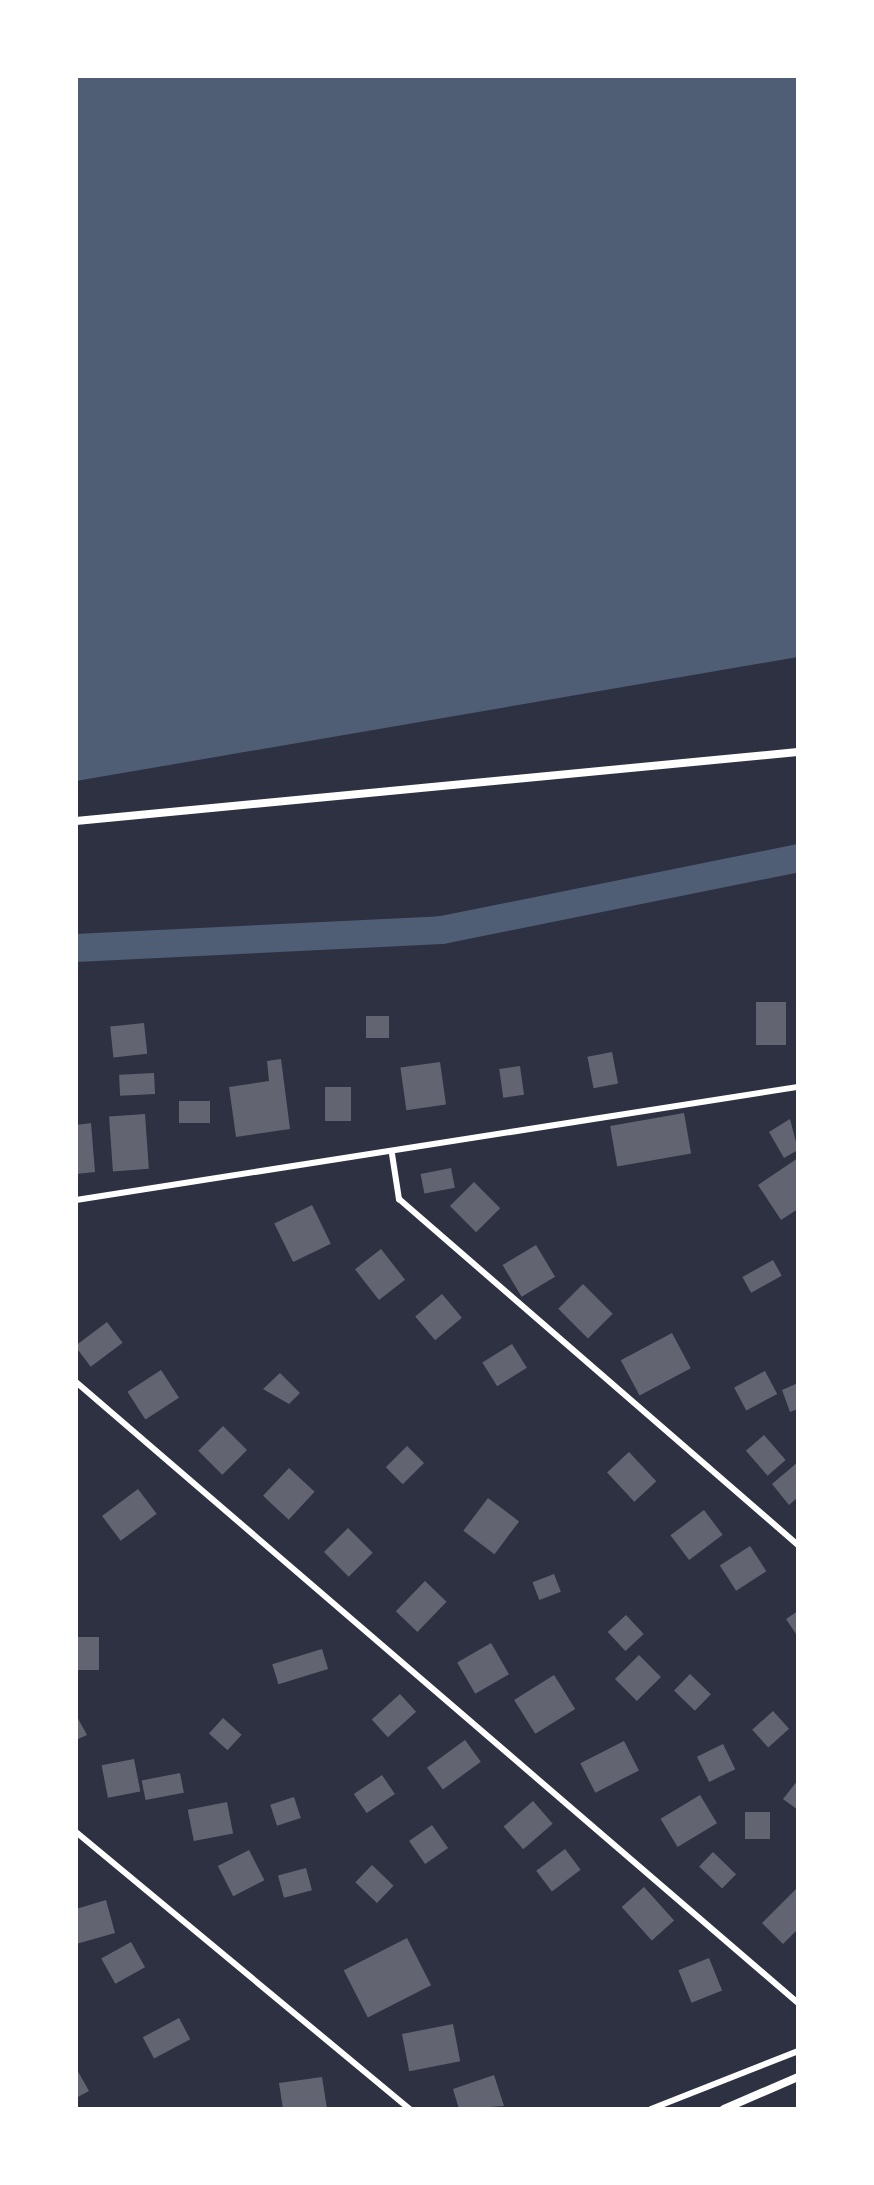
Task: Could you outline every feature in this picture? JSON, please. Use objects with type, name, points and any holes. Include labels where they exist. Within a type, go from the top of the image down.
[{"type":"street","points":[[76,821],[798,752]]},
{"type":"street","points":[[724,2109],[798,2077]]},
{"type":"lane","points":[[76,1200],[392,1154],[796,1089]]},
{"type":"lane","points":[[392,1154],[399,1199],[798,1545]]},
{"type":"lane","points":[[76,1382],[798,2003]]},
{"type":"lane","points":[[76,1832],[410,2109]]},
{"type":"lane","points":[[651,2109],[798,2051]]},
{"type":"water","points":[[76,76],[798,76],[798,657],[76,781]]},
{"type":"building","points":[[756,1002],[786,1002],[786,1045],[756,1045]]},
{"type":"building","points":[[366,1016],[389,1016],[389,1038],[366,1038]]},
{"type":"building","points":[[144,1023],[147,1054],[113,1057],[110,1027]]},
{"type":"building","points":[[612,1052],[618,1083],[594,1088],[587,1057]]},
{"type":"building","points":[[281,1059],[290,1129],[236,1137],[229,1087],[269,1081],[267,1061]]},
{"type":"building","points":[[440,1062],[446,1105],[406,1110],[400,1068]]},
{"type":"building","points":[[520,1066],[524,1095],[503,1098],[499,1069]]},
{"type":"building","points":[[154,1073],[155,1094],[120,1096],[119,1075]]},
{"type":"building","points":[[325,1087],[351,1087],[351,1121],[325,1121]]},
{"type":"building","points":[[179,1101],[210,1101],[210,1123],[179,1123]]},
{"type":"building","points":[[684,1113],[691,1153],[617,1166],[610,1126]]},
{"type":"building","points":[[145,1114],[149,1169],[113,1171],[109,1117]]},
{"type":"building","points":[[790,1119],[798,1150],[784,1158],[769,1132]]},
{"type":"building","points":[[91,1123],[95,1172],[76,1174],[76,1125]]},
{"type":"building","points":[[798,1158],[798,1209],[781,1220],[758,1185]]},
{"type":"building","points":[[451,1168],[455,1188],[424,1194],[421,1174]]},
{"type":"building","points":[[474,1182],[500,1208],[476,1232],[450,1206]]},
{"type":"building","points":[[312,1205],[331,1244],[293,1262],[274,1223]]},
{"type":"building","points":[[536,1245],[555,1277],[522,1297],[503,1265]]},
{"type":"building","points":[[381,1249],[405,1280],[379,1300],[355,1269]]},
{"type":"building","points":[[773,1260],[782,1276],[751,1293],[742,1277]]},
{"type":"building","points":[[583,1284],[613,1314],[588,1338],[558,1309]]},
{"type":"building","points":[[442,1294],[462,1318],[435,1340],[415,1316]]},
{"type":"building","points":[[107,1322],[123,1343],[91,1367],[76,1345]]},
{"type":"building","points":[[672,1333],[691,1368],[640,1396],[621,1360]]},
{"type":"building","points":[[512,1344],[527,1368],[497,1386],[482,1363]]},
{"type":"building","points":[[161,1370],[179,1398],[145,1419],[127,1392]]},
{"type":"building","points":[[765,1371],[777,1394],[746,1410],[734,1387]]},
{"type":"building","points":[[280,1373],[300,1393],[289,1404],[263,1389]]},
{"type":"building","points":[[798,1383],[798,1409],[790,1412],[782,1390]]},
{"type":"building","points":[[223,1426],[247,1450],[222,1475],[198,1451]]},
{"type":"building","points":[[764,1435],[786,1460],[768,1476],[746,1451]]},
{"type":"building","points":[[407,1446],[424,1463],[403,1484],[386,1467]]},
{"type":"building","points":[[629,1452],[656,1481],[634,1502],[607,1472]]},
{"type":"building","points":[[798,1462],[798,1497],[789,1505],[772,1484]]},
{"type":"building","points":[[289,1468],[315,1492],[289,1520],[263,1496]]},
{"type":"building","points":[[138,1489],[157,1514],[121,1541],[102,1516]]},
{"type":"building","points":[[488,1498],[519,1521],[494,1554],[463,1531]]},
{"type":"building","points":[[704,1510],[723,1535],[689,1560],[670,1535]]},
{"type":"building","points":[[348,1528],[373,1553],[349,1577],[324,1552]]},
{"type":"building","points":[[750,1546],[766,1571],[736,1591],[720,1566]]},
{"type":"building","points":[[554,1574],[561,1592],[539,1600],[533,1582]]},
{"type":"building","points":[[425,1581],[447,1602],[417,1632],[396,1611]]},
{"type":"building","points":[[798,1611],[798,1637],[786,1619]]},
{"type":"building","points":[[626,1615],[644,1634],[625,1651],[608,1632]]},
{"type":"building","points":[[76,1637],[99,1637],[99,1670],[76,1670]]},
{"type":"building","points":[[491,1643],[509,1674],[475,1694],[457,1662]]},
{"type":"building","points":[[322,1649],[328,1669],[278,1684],[272,1664]]},
{"type":"building","points":[[639,1655],[661,1677],[637,1701],[615,1679]]},
{"type":"building","points":[[690,1674],[711,1694],[695,1711],[674,1691]]},
{"type":"building","points":[[554,1675],[575,1709],[535,1734],[514,1700]]},
{"type":"building","points":[[400,1694],[416,1712],[388,1737],[372,1719]]},
{"type":"building","points":[[773,1711],[789,1729],[768,1748],[752,1730]]},
{"type":"building","points":[[76,1715],[87,1735],[76,1740]]},
{"type":"building","points":[[223,1718],[242,1735],[228,1750],[209,1734]]},
{"type":"building","points":[[465,1740],[481,1762],[443,1789],[427,1768]]},
{"type":"building","points":[[624,1741],[639,1770],[595,1793],[580,1763]]},
{"type":"building","points":[[723,1744],[735,1769],[709,1782],[697,1757]]},
{"type":"building","points":[[134,1759],[140,1791],[108,1798],[102,1765]]},
{"type":"building","points":[[180,1773],[184,1793],[146,1800],[142,1780]]},
{"type":"building","points":[[382,1775],[395,1794],[367,1813],[354,1794]]},
{"type":"building","points":[[798,1780],[798,1810],[783,1799]]},
{"type":"building","points":[[700,1795],[717,1823],[678,1847],[661,1819]]},
{"type":"building","points":[[294,1797],[301,1818],[277,1826],[270,1805]]},
{"type":"building","points":[[533,1801],[553,1824],[523,1849],[504,1827]]},
{"type":"building","points":[[227,1802],[233,1833],[194,1841],[188,1810]]},
{"type":"building","points":[[745,1812],[770,1812],[770,1839],[745,1839]]},
{"type":"building","points":[[432,1825],[448,1848],[425,1864],[409,1841]]},
{"type":"building","points":[[565,1849],[581,1870],[552,1891],[536,1871]]},
{"type":"building","points":[[249,1850],[264,1880],[233,1896],[218,1866]]},
{"type":"building","points":[[713,1852],[736,1874],[722,1889],[699,1866]]},
{"type":"building","points":[[372,1865],[394,1886],[377,1903],[355,1882]]},
{"type":"building","points":[[306,1868],[312,1890],[284,1898],[278,1876]]},
{"type":"building","points":[[644,1887],[674,1920],[652,1941],[622,1907]]},
{"type":"building","points":[[798,1887],[798,1929],[783,1944],[762,1923]]},
{"type":"building","points":[[106,1900],[115,1933],[76,1944],[76,1909]]},
{"type":"building","points":[[407,1938],[431,1985],[368,2017],[344,1970]]},
{"type":"building","points":[[131,1942],[145,1967],[115,1984],[101,1958]]},
{"type":"building","points":[[709,1958],[722,1990],[692,2003],[678,1970]]},
{"type":"building","points":[[179,2018],[190,2039],[154,2058],[143,2037]]},
{"type":"building","points":[[453,2024],[460,2061],[409,2071],[402,2034]]},
{"type":"building","points":[[76,2068],[89,2091],[76,2098]]},
{"type":"building","points":[[494,2075],[504,2106],[459,2109],[453,2089]]},
{"type":"building","points":[[322,2077],[327,2109],[283,2109],[279,2083]]},
{"type":"waterway","points":[[76,948],[442,930],[798,858]]}]
